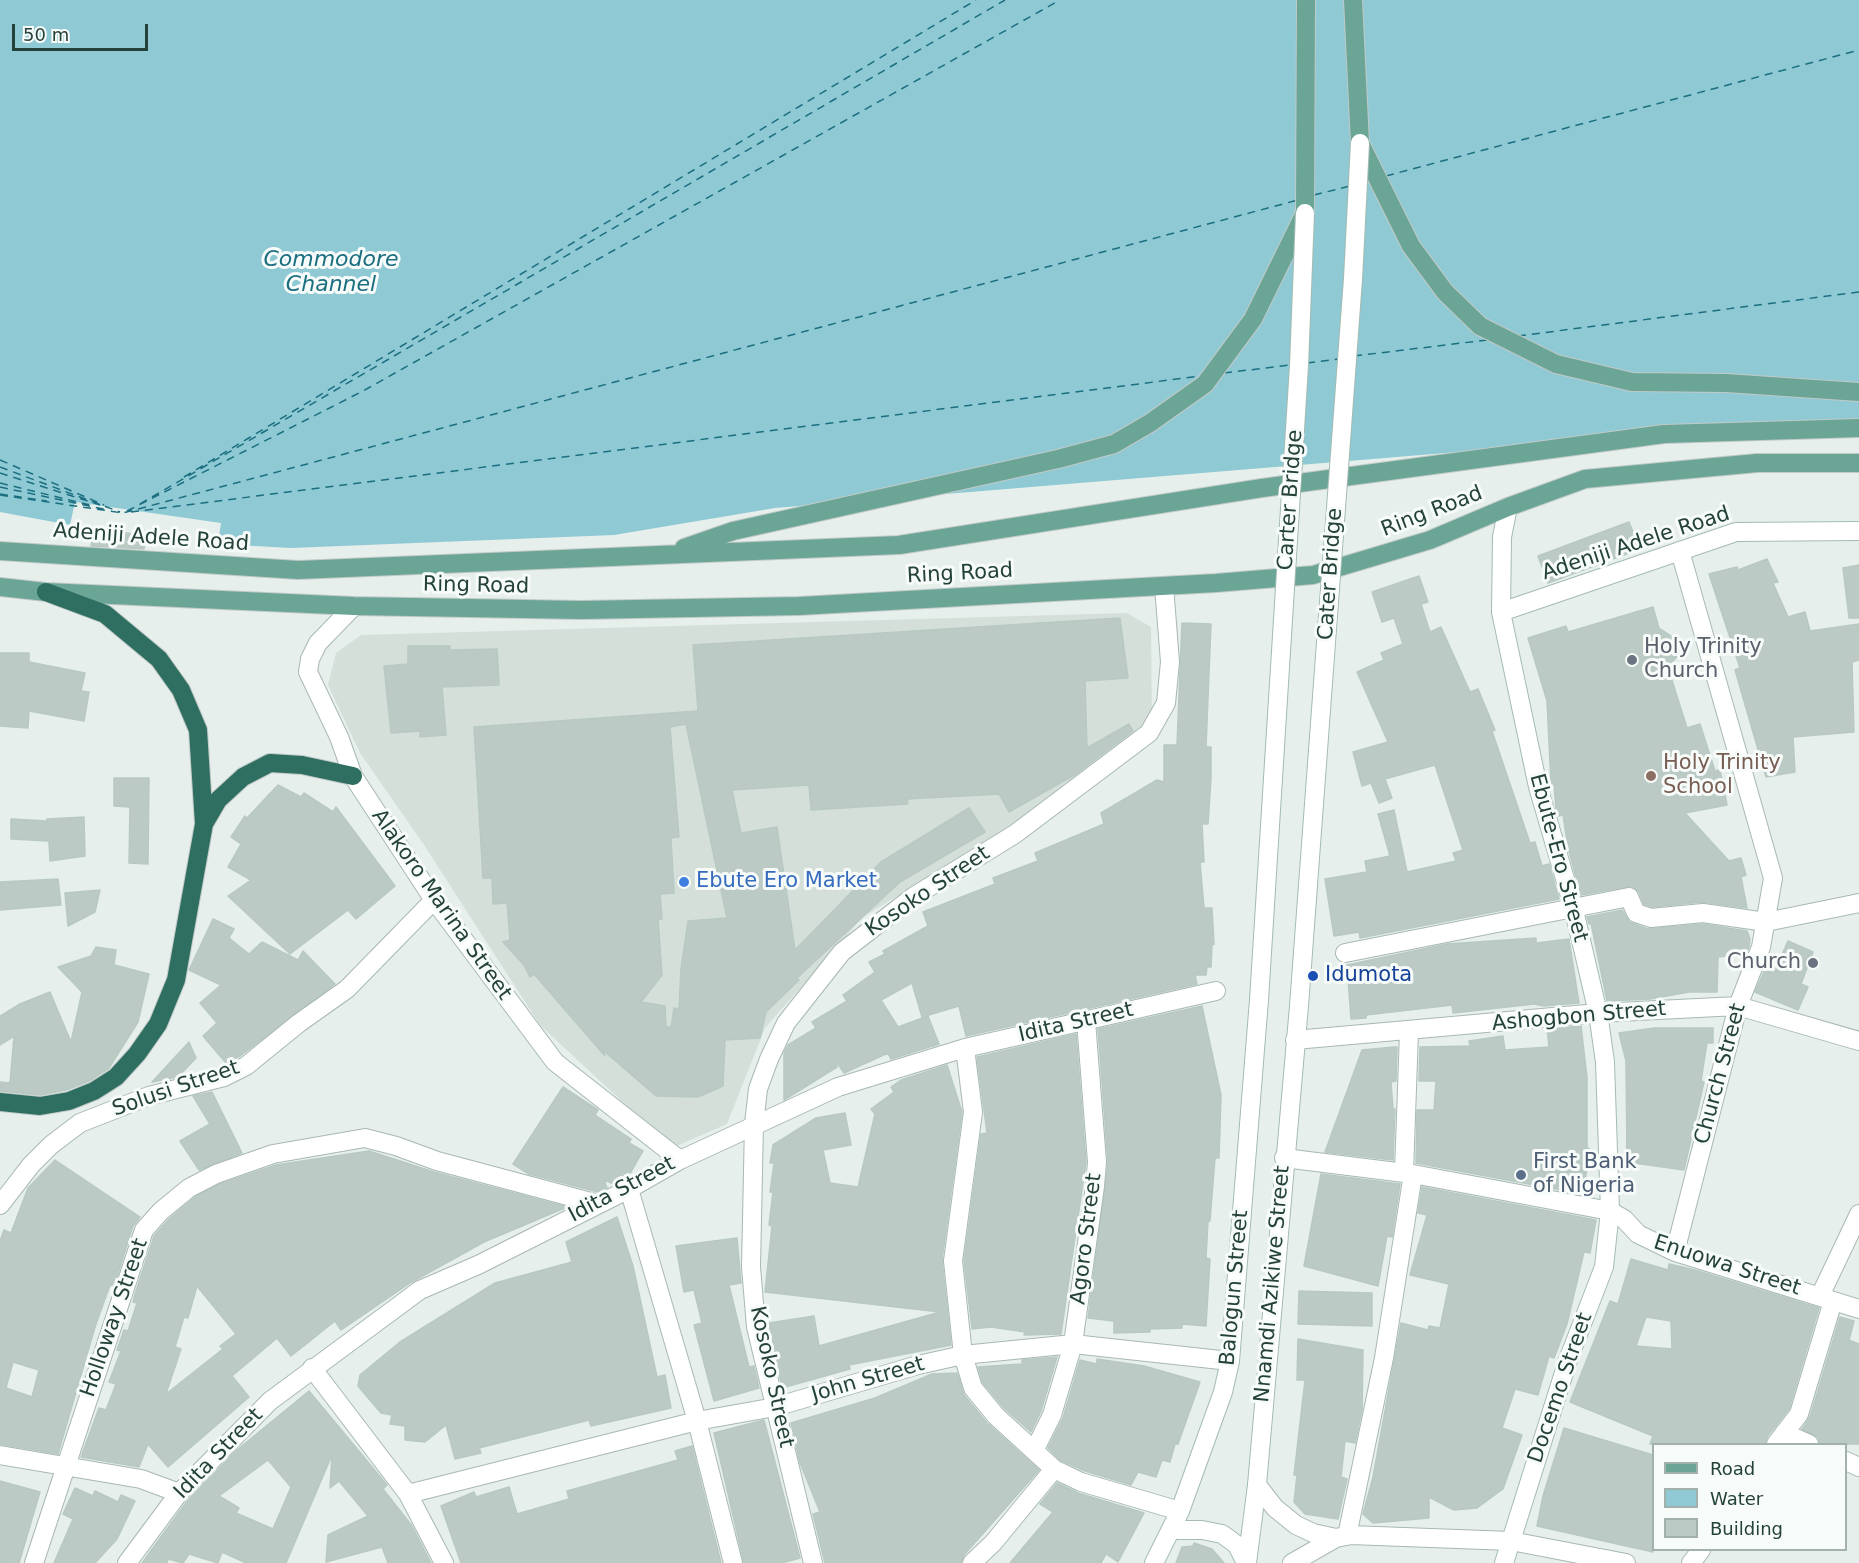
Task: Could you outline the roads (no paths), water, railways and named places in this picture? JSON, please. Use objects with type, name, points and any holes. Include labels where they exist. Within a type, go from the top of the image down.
[{"type":"highway","points":[[0,1102],[40,1106],[69,1101],[94,1091],[116,1077],[158,1024],[176,980],[204,824],[198,730],[181,690],[159,659],[105,614],[46,592]]},
{"type":"highway","points":[[204,824],[218,800],[243,777],[270,763],[302,765],[353,776]]},
{"type":"main road","name":"Carter Bridge","points":[[1305,213],[1306,0]]},
{"type":"main road","points":[[1353,0],[1360,143],[1411,246],[1445,292],[1480,326],[1556,364],[1632,382],[1726,383],[1859,392]]},
{"type":"main road","points":[[667,554],[733,531],[1058,459],[1114,444],[1150,423],[1205,384],[1253,319],[1305,213]]},
{"type":"main road","name":"Ring Road","points":[[298,570],[899,545],[1262,488],[1664,434],[1859,428]]},
{"type":"main road","name":"Ring Road","points":[[0,587],[46,592],[354,606],[581,610],[788,606],[1164,586],[1313,575],[1430,540],[1508,507],[1585,479],[1757,463],[1859,463]]},
{"type":"main road","name":"Adeniji Adele Road","points":[[0,551],[298,570]]},
{"type":"street","name":"Cater Bridge","points":[[1299,1006],[1353,279],[1360,143]]},
{"type":"street","name":"Carter Bridge","points":[[1259,1000],[1299,366],[1305,213]]},
{"type":"street","name":"Ebute-Ero Street","points":[[1508,507],[1503,537],[1501,612],[1538,787],[1573,906],[1598,1013],[1605,1062],[1610,1211]]},
{"type":"street","name":"Adeniji Adele Road","points":[[1501,612],[1736,532],[1859,531]]},
{"type":"street","name":"Church Street","points":[[1675,1252],[1738,1006],[1761,947],[1773,878],[1680,551]]},
{"type":"street","name":"Kosoko Street","points":[[813,1563],[756,1326],[751,1267],[754,1124],[758,1089],[768,1059],[786,1023],[842,952],[913,897],[1015,834],[1149,733],[1166,703],[1170,662],[1164,586]]},
{"type":"street","name":"Alakoro Marina Street","points":[[354,606],[318,643],[310,658],[309,672],[339,737],[353,776],[434,900],[555,1062],[680,1160]]},
{"type":"street","points":[[1345,953],[1573,906],[1629,897],[1636,913],[1651,918],[1703,913],[1766,922],[1859,903]]},
{"type":"street","name":"Solusi Street","points":[[0,1205],[31,1165],[51,1144],[80,1123],[150,1096],[224,1077],[246,1066],[346,989],[434,900]]},
{"type":"street","name":"Idita Street","points":[[127,1563],[179,1493],[270,1401],[420,1290],[478,1265],[754,1124],[838,1087],[965,1048],[1216,991]]},
{"type":"street","name":"Balogun Street","points":[[1154,1563],[1173,1530],[1223,1392],[1230,1361],[1259,1000]]},
{"type":"street","name":"Nnamdi Azikiwe Street","points":[[1247,1563],[1257,1485],[1299,1006]]},
{"type":"street","name":"Ashogbon Street","points":[[1295,1040],[1409,1032],[1598,1013],[1738,1006],[1859,1041]]},
{"type":"street","name":"Agoro Street","points":[[1035,1449],[1052,1415],[1073,1344],[1097,1162],[1086,1021]]},
{"type":"street","points":[[1292,1563],[1341,1537],[1384,1358],[1408,1173],[1409,1032]]},
{"type":"street","points":[[965,1048],[974,1112],[953,1261],[963,1355],[973,1389],[996,1416],[1035,1449],[1054,1469],[1081,1482],[1180,1511]]},
{"type":"street","name":"Holloway Street","points":[[34,1563],[144,1230],[175,1198],[216,1174],[273,1154],[365,1138],[396,1146],[437,1161],[598,1203]]},
{"type":"street","name":"Enuowa Street","points":[[1284,1158],[1408,1173],[1610,1211],[1624,1219],[1638,1234],[1675,1252],[1859,1309]]},
{"type":"street","points":[[629,1189],[697,1421],[733,1563]]},
{"type":"street","name":"Docemo Street","points":[[1504,1563],[1568,1360],[1604,1267],[1610,1211]]},
{"type":"street","points":[[1803,1443],[1780,1439],[1798,1414],[1826,1298],[1859,1214]]},
{"type":"street","name":"John Street","points":[[408,1494],[697,1421],[775,1407],[918,1365],[963,1355],[1073,1344],[1230,1361]]},
{"type":"street","points":[[312,1368],[408,1494],[444,1563]]},
{"type":"street","points":[[0,1455],[141,1479],[179,1493]]},
{"type":"street","points":[[972,1563],[993,1543],[1054,1469]]},
{"type":"street","points":[[1257,1485],[1275,1508],[1296,1525],[1313,1533],[1341,1537],[1511,1541],[1626,1563]]},
{"type":"street","points":[[1173,1530],[1202,1530],[1222,1534],[1237,1545],[1247,1563]]},
{"type":"street","points":[[1691,1563],[1700,1551]]},
{"type":"water","name":"Commodore Channel","points":[[0,0],[1859,0],[1859,426],[1604,440],[775,508],[614,535],[291,548],[218,544],[221,523],[75,502],[70,525],[0,512]]},
{"type":"place","name":"Holy Trinity Church","points":[[1632,660]]},
{"type":"place","name":"Holy Trinity School","points":[[1651,776]]},
{"type":"place","name":"Ebute Ero Market","points":[[684,882]]},
{"type":"place","name":"Church","points":[[1813,963]]},
{"type":"place","name":"Idumota","points":[[1313,976]]},
{"type":"place","name":"First Bank of Nigeria","points":[[1521,1175]]}]
